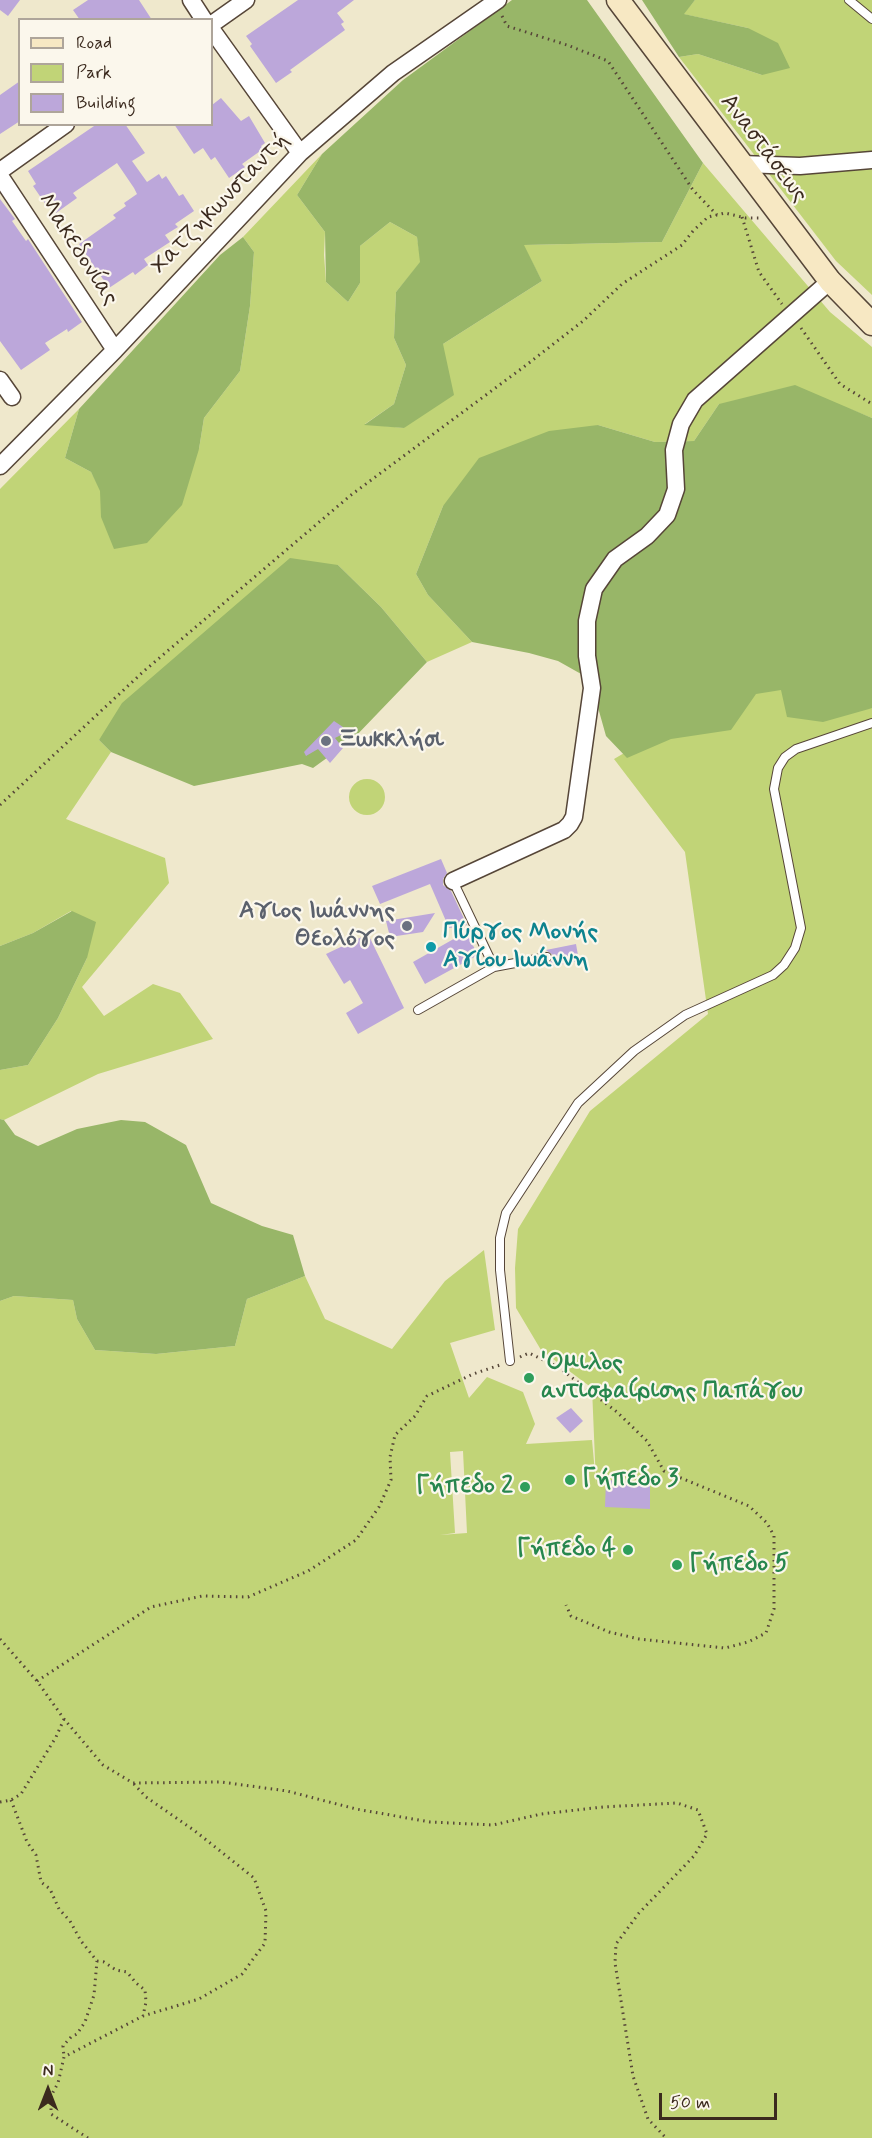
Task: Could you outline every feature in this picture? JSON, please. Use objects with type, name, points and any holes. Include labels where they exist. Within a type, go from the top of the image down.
[{"type":"street","points":[[191,0],[203,18]]},
{"type":"street","points":[[213,23],[246,0]]},
{"type":"street","name":"Αναστάσεως","points":[[618,0],[830,281],[872,324]]},
{"type":"street","name":"Χατζηκωνσταντή","points":[[0,466],[115,350],[300,153],[393,73],[497,1]]},
{"type":"street","points":[[213,31],[300,153]]},
{"type":"street","points":[[0,171],[63,126]]},
{"type":"street","points":[[741,164],[800,166],[872,160]]},
{"type":"street","name":"Μακεδονίας","points":[[0,176],[115,350]]},
{"type":"street","points":[[453,881],[564,830],[574,818],[592,688],[587,656],[587,621],[594,589],[615,559],[647,536],[667,515],[676,489],[674,450],[681,424],[695,400],[830,281]]},
{"type":"street","points":[[0,380],[12,397]]},
{"type":"lane","points":[[849,0],[872,19]]},
{"type":"lane","points":[[510,1361],[500,1270],[500,1238],[506,1213],[578,1103],[634,1051],[685,1015],[773,975],[784,965],[795,948],[801,928],[774,789],[778,768],[785,757],[796,749],[872,723]]},
{"type":"lane","points":[[453,881],[494,967]]},
{"type":"lane","points":[[418,1010],[494,967],[547,957]]},
{"type":"path","points":[[497,1],[507,26],[608,61],[693,190],[717,215]]},
{"type":"path","points":[[0,805],[144,671],[351,495],[583,321],[622,284],[682,245],[708,217],[725,213],[746,218],[763,218],[778,213]]},
{"type":"path","points":[[37,1681],[151,1607],[202,1596],[248,1597],[308,1571],[356,1540],[379,1507],[391,1480],[390,1457],[395,1435],[415,1416],[427,1396],[473,1374],[529,1353],[558,1367],[617,1412],[647,1441],[664,1471],[749,1506],[767,1523],[774,1536],[774,1609],[766,1633],[748,1642],[725,1648],[639,1639],[609,1632],[571,1616],[566,1605]]},
{"type":"path","points":[[0,1639],[37,1681],[64,1719],[103,1765],[133,1783],[146,1797],[195,1831],[254,1878],[266,1911],[265,1943],[242,1974],[199,1999],[143,2016],[64,2057]]},
{"type":"path","points":[[0,1802],[11,1800],[21,1794],[32,1779],[64,1719]]},
{"type":"path","points":[[133,1783],[232,1784],[287,1791],[356,1809],[440,1822],[493,1825],[541,1814],[677,1803],[698,1810],[706,1834],[694,1856],[639,1913],[616,1944],[615,1963],[633,2076],[648,2119],[666,2138]]},
{"type":"path","points":[[11,1800],[27,1842],[38,1860],[41,1882],[50,1889],[59,1909],[70,1921],[81,1941],[97,1961],[104,1962],[116,1970],[127,1972],[145,1990],[146,2002],[143,2016]]},
{"type":"path","points":[[88,2138],[51,2114],[51,2096],[58,2083],[64,2057],[63,2046],[77,2034],[85,2022],[94,1995],[97,1961]]},
{"type":"green space","points":[[512,0],[587,0],[703,163],[662,242],[524,245],[542,281],[443,344],[454,395],[404,428],[364,425],[394,404],[406,365],[394,338],[396,292],[420,262],[417,237],[390,222],[360,246],[360,283],[348,302],[326,282],[325,232],[297,195],[322,154],[403,80]]},
{"type":"green space","points":[[642,0],[695,0],[684,14],[748,28],[778,43],[790,68],[762,75],[698,54],[679,57]]},
{"type":"green space","points":[[695,0],[872,0],[872,295],[836,261],[679,57],[698,54],[762,75],[748,28],[683,14]]},
{"type":"green space","points":[[322,154],[297,195],[325,232],[326,282],[348,302],[360,283],[360,246],[390,222],[417,237],[421,262],[396,292],[394,338],[406,365],[394,404],[365,424],[404,428],[443,344],[542,281],[523,245],[662,242],[703,163],[830,312],[872,347],[872,418],[847,408],[719,404],[694,441],[655,442],[598,425],[443,506],[416,574],[428,595],[472,642],[427,662],[381,607],[338,565],[99,740],[111,752],[66,819],[165,858],[169,883],[82,987],[104,1016],[153,984],[180,993],[213,1039],[98,1074],[4,1120],[0,1119],[0,1070],[28,1065],[58,1018],[87,958],[71,911],[33,933],[0,946],[0,489],[79,409],[65,458],[91,472],[101,491],[101,517],[199,449],[204,418],[240,371],[250,306],[254,252],[243,237]]},
{"type":"green space","points":[[243,237],[254,252],[250,306],[240,371],[204,418],[199,449],[182,505],[147,543],[114,549],[101,517],[100,491],[91,472],[65,458],[79,409],[220,255]]},
{"type":"green space","points":[[795,385],[872,418],[872,708],[823,722],[787,717],[781,690],[756,694],[731,730],[671,739],[627,758],[606,736],[590,679],[558,661],[472,642],[428,595],[416,574],[443,506],[479,458],[549,431],[598,425],[655,442],[694,441],[719,404]]},
{"type":"green space","points":[[290,558],[338,565],[381,607],[427,662],[353,739],[313,768],[302,764],[194,786],[111,752],[99,740],[122,703]]},
{"type":"green space","points":[[872,663],[872,2138],[0,2138],[0,1301],[14,1296],[73,1300],[77,1319],[95,1350],[156,1354],[235,1346],[247,1299],[305,1276],[325,1319],[392,1349],[445,1281],[484,1250],[495,1330],[450,1343],[469,1398],[487,1377],[523,1392],[535,1424],[526,1444],[592,1440],[596,1484],[592,1388],[541,1350],[516,1308],[515,1268],[518,1229],[590,1111],[708,1014],[685,852],[614,759],[713,701]],"holes":[[[463,1451],[467,1533],[440,1535],[455,1533],[450,1452]]]},
{"type":"green space","points":[[367,779],[380,784],[385,797],[380,810],[367,815],[354,810],[349,797],[354,784]]},
{"type":"green space","points":[[72,911],[96,922],[87,958],[58,1018],[28,1065],[0,1070],[0,946],[33,933]]},
{"type":"green space","points":[[0,1119],[4,1120],[15,1135],[38,1146],[77,1129],[121,1120],[145,1122],[186,1145],[211,1203],[262,1226],[293,1235],[305,1276],[247,1299],[235,1346],[156,1354],[95,1350],[77,1319],[73,1300],[14,1296],[0,1301]]},
{"type":"building","points":[[0,0],[20,0],[8,16],[0,10]]},
{"type":"building","points":[[88,0],[139,0],[151,18],[79,18],[73,10]]},
{"type":"building","points":[[298,0],[354,0],[337,13],[344,22],[341,24],[345,30],[276,83],[250,46],[252,44],[246,36]]},
{"type":"building","points":[[18,82],[18,122],[0,134],[0,95]]},
{"type":"building","points":[[221,98],[241,121],[249,116],[265,143],[261,146],[263,149],[242,164],[245,167],[229,178],[215,157],[211,160],[203,148],[194,154],[175,126],[213,126],[213,104]]},
{"type":"building","points":[[94,126],[126,126],[145,153],[132,161],[147,182],[159,174],[162,179],[166,176],[179,196],[183,194],[194,211],[175,224],[178,227],[165,235],[170,242],[144,259],[148,265],[135,275],[133,272],[109,288],[79,244],[116,218],[113,215],[137,194],[117,163],[73,193],[77,198],[56,213],[49,203],[46,205],[33,186],[36,184],[28,171]]},
{"type":"building","points":[[0,199],[15,219],[12,221],[26,241],[28,239],[82,322],[45,343],[50,350],[21,370],[0,341]]},
{"type":"building","name":"Ξωκκλήσι","points":[[334,721],[343,727],[343,734],[335,738],[343,748],[330,763],[318,749],[306,756],[304,752]]},
{"type":"building","points":[[441,859],[447,873],[443,879],[443,885],[451,891],[467,925],[449,928],[430,884],[380,904],[372,886]]},
{"type":"building","name":"Αγιος Ιωάννης Θεολόγος","points":[[435,913],[423,932],[390,937],[386,921]]},
{"type":"building","points":[[466,932],[478,955],[425,984],[413,962]]},
{"type":"building","points":[[368,934],[404,1008],[358,1034],[346,1013],[363,1003],[350,980],[344,984],[326,954]]},
{"type":"building","points":[[576,944],[579,961],[549,967],[548,963],[553,960],[553,955],[546,950]]},
{"type":"building","points":[[571,1408],[583,1421],[570,1433],[556,1418]]},
{"type":"building","points":[[606,1480],[650,1483],[650,1509],[605,1507]]},
{"type":"place","name":"Ξωκκλήσι","points":[[326,741]]},
{"type":"place","name":"Αγιος Ιωάννης Θεολόγος","points":[[407,926]]},
{"type":"place","name":"Πύργος Μονής Αγίου Ιωάννη","points":[[431,947]]},
{"type":"place","name":"'Ομιλος αντισφαίρισης Παπάγου","points":[[529,1378]]},
{"type":"place","name":"Γήπεδο 3","points":[[570,1480]]},
{"type":"place","name":"Γήπεδο 2","points":[[525,1487]]},
{"type":"place","name":"Γήπεδο 4","points":[[628,1550]]},
{"type":"place","name":"Γήπεδο 5","points":[[677,1565]]}]
